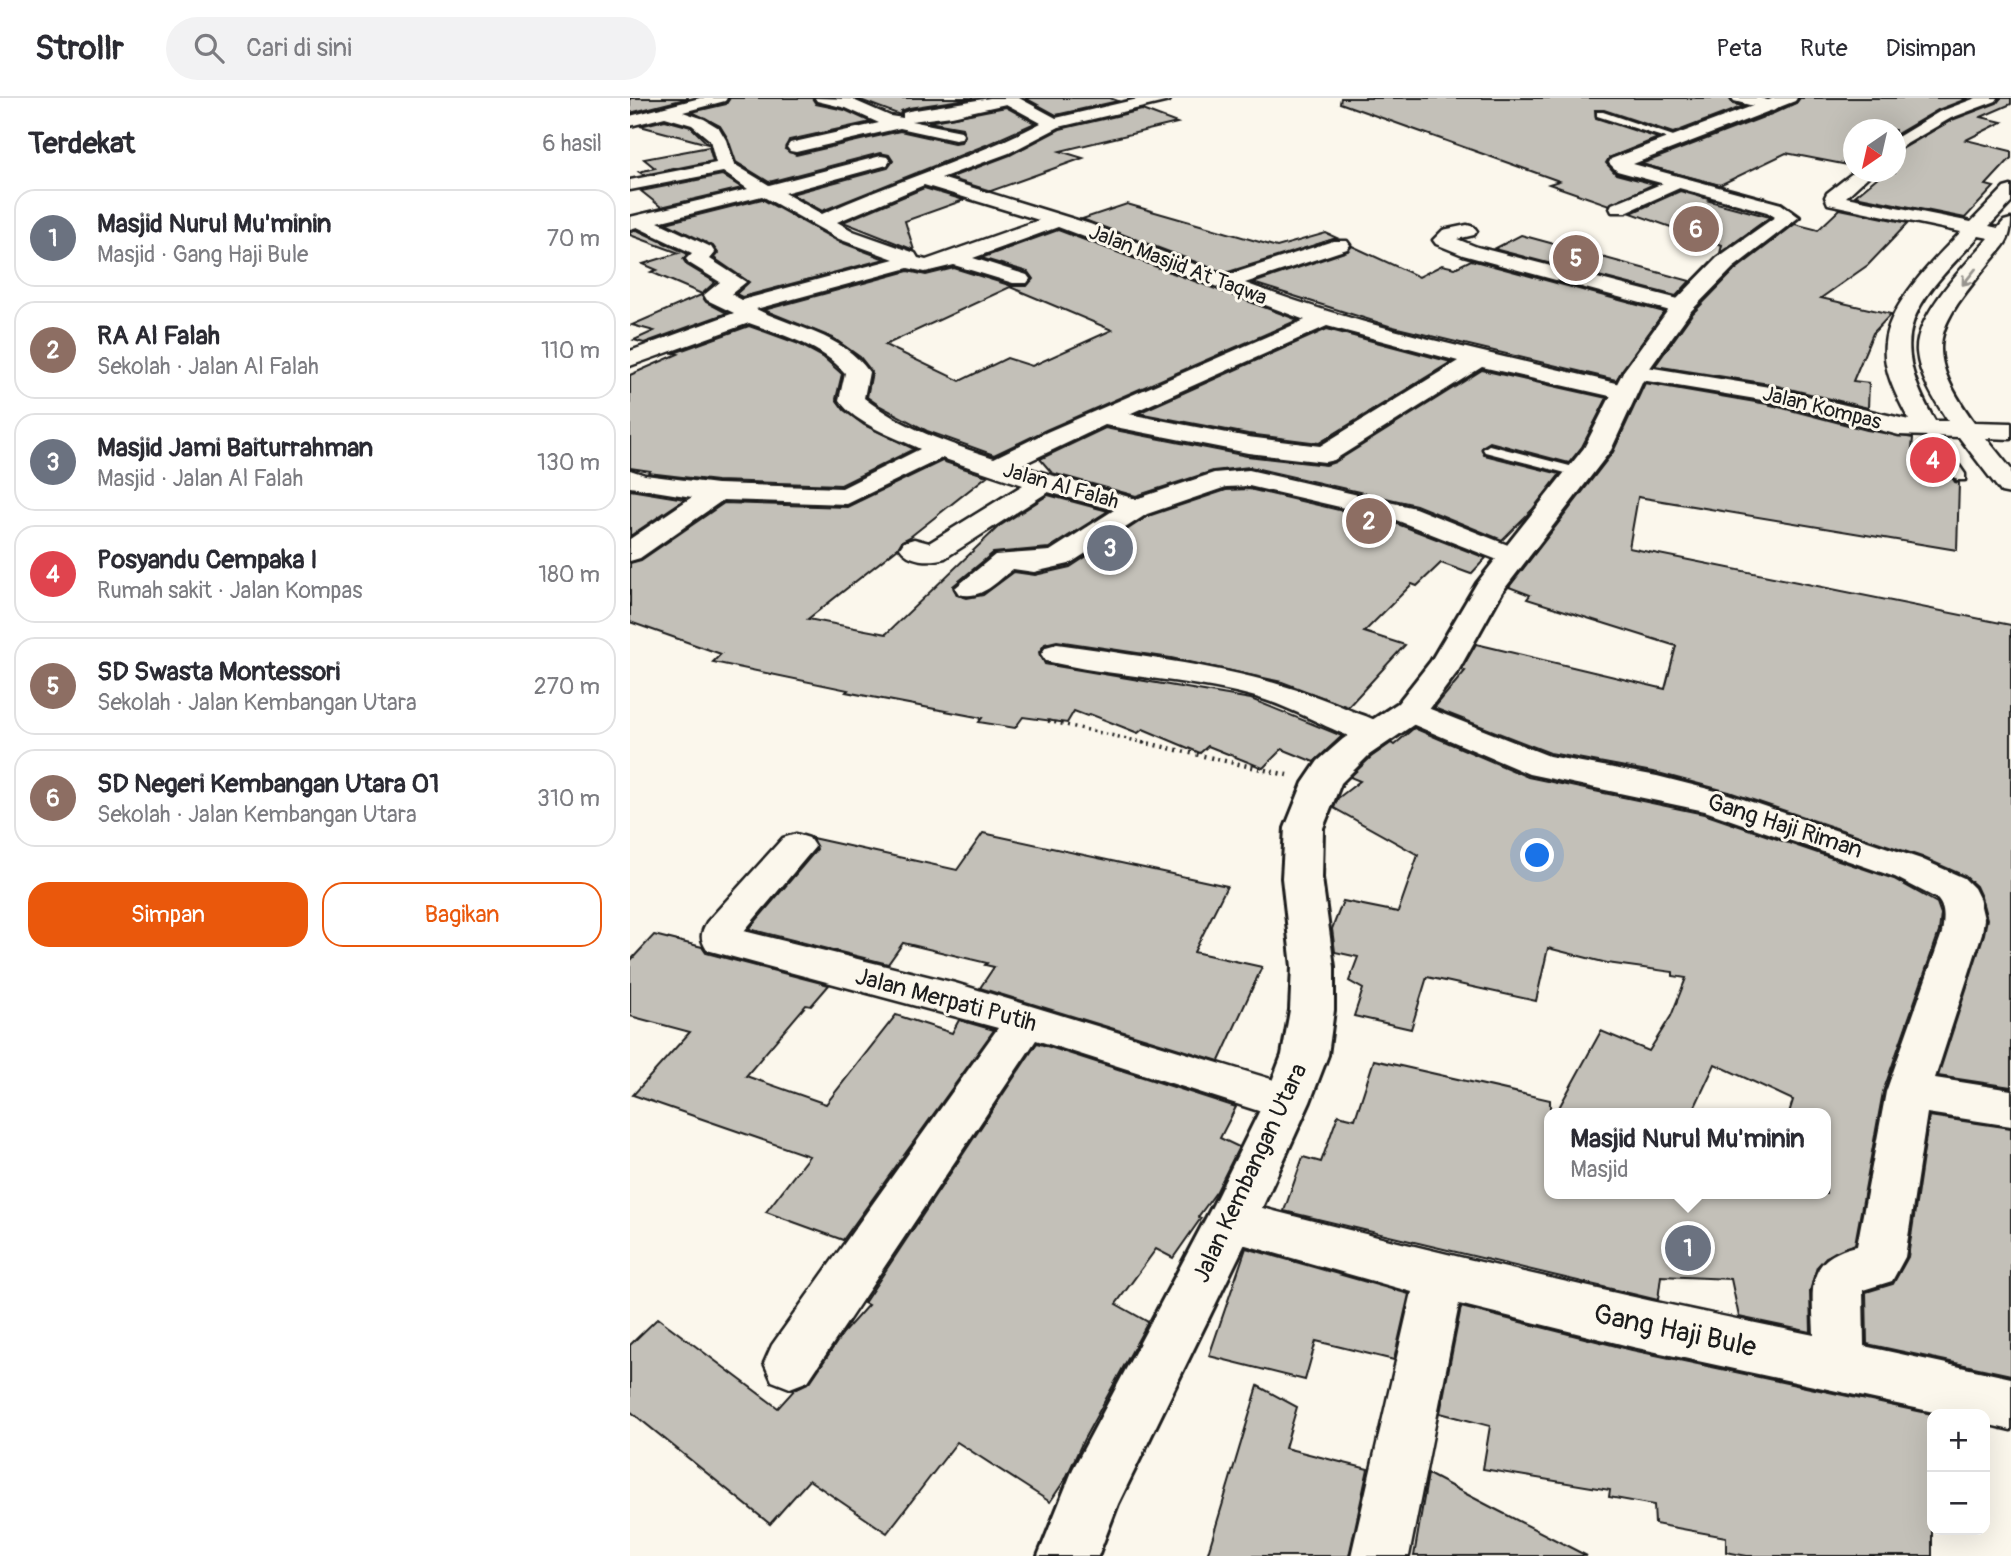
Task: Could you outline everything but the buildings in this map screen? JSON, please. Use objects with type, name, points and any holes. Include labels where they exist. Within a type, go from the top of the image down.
[{"type":"street","points":[[630,121],[719,98]]},
{"type":"street","points":[[823,98],[851,104],[885,120],[954,135]]},
{"type":"street","points":[[885,120],[953,111],[1007,98],[1054,123]]},
{"type":"street","points":[[821,222],[1003,149],[1054,123],[1163,98]]},
{"type":"street","name":"Jalan Kembangan Utara","points":[[1068,1556],[1094,1490],[1231,1221],[1287,1102],[1305,1055],[1312,1010],[1313,967],[1303,878],[1304,828],[1322,783],[1331,769],[1410,711],[1446,664],[1488,590],[1597,450],[1629,382],[1687,302],[1725,263],[1789,217],[1774,208],[1624,167],[1618,163],[1767,101]]},
{"type":"street","points":[[1906,138],[1945,115],[1990,102]]},
{"type":"street","points":[[662,111],[713,130],[721,143],[726,166]]},
{"type":"street","points":[[796,147],[902,123]]},
{"type":"street","points":[[634,222],[767,191],[881,160]]},
{"type":"street","points":[[630,186],[726,166],[821,222],[860,240],[905,255],[909,259],[907,261]]},
{"type":"street","name":"Jalan Masjid At Taqwa","points":[[924,179],[1058,220],[1325,318],[1478,359],[1629,382]]},
{"type":"street","points":[[1619,208],[1678,182]]},
{"type":"street","points":[[1852,182],[1834,197],[1835,200],[1976,229],[2008,232]]},
{"type":"street","points":[[1928,430],[1899,368],[1896,356],[1898,326],[1918,294],[2011,192]]},
{"type":"street","points":[[630,359],[744,311],[907,261],[925,266],[953,258],[1058,220]]},
{"type":"street","points":[[634,222],[704,251],[705,253],[696,259],[735,282],[715,295],[744,311]]},
{"type":"street","points":[[1467,231],[1450,234],[1443,240],[1470,251],[1606,285],[1643,298],[1687,302]]},
{"type":"street","points":[[2008,232],[1954,296],[1930,332],[1928,347],[1934,372],[1966,430],[2011,486]]},
{"type":"street","points":[[1224,283],[1340,245]]},
{"type":"street","points":[[953,258],[1020,279]]},
{"type":"street","name":"Jalan Al Falah","points":[[744,311],[827,347],[852,364],[857,372],[851,400],[870,415],[940,449],[995,468],[1137,508],[1223,479],[1250,478],[1405,514],[1513,557]]},
{"type":"street","points":[[995,468],[1056,437],[1325,318]]},
{"type":"street","points":[[1898,326],[1930,332]]},
{"type":"street","points":[[1104,416],[1248,445],[1325,454],[1478,359]]},
{"type":"street","name":"Jalan Kompas","points":[[1629,382],[1759,392],[1881,424],[1928,430],[2011,430]]},
{"type":"street","points":[[630,478],[640,482],[717,492],[847,496],[940,449]]},
{"type":"street","points":[[914,548],[929,553],[935,552],[1044,483]]},
{"type":"street","points":[[630,552],[717,492]]},
{"type":"street","points":[[970,588],[1005,561],[1023,560],[1034,563],[1059,558],[1137,508]]},
{"type":"street","points":[[1057,654],[1214,677],[1263,688],[1307,703],[1376,734]]},
{"type":"street","name":"Gang Haji Riman","points":[[1410,711],[1542,766],[1715,802],[1880,857],[1950,888],[1960,898],[1963,907],[1962,933],[1908,1092]]},
{"type":"street","name":"Jalan Merpati Putih","points":[[796,847],[720,932],[721,940],[955,999],[1287,1102]]},
{"type":"street","points":[[790,1363],[1026,1021]]},
{"type":"street","points":[[1819,1361],[1830,1357],[1840,1343],[1838,1280],[1847,1271],[1875,1265],[1880,1257],[1908,1092],[2011,1108]]},
{"type":"street","name":"Gang Haji Bule","points":[[1231,1221],[1633,1323],[2011,1404]]},
{"type":"street","points":[[1380,1556],[1440,1276]]},
{"type":"lane","points":[[1600,114],[1681,139]]},
{"type":"lane","points":[[1928,430],[1961,477]]},
{"type":"lane","points":[[1489,449],[1581,473]]},
{"type":"path","points":[[1048,722],[1322,783]]},
{"type":"place","name":"SD Negeri Kembangan Utara 01","points":[[1696,229]]},
{"type":"place","name":"SD Swasta Montessori","points":[[1576,258]]},
{"type":"place","name":"Posyandu Cempaka I","points":[[1933,460]]},
{"type":"place","name":"RA Al Falah","points":[[1369,521]]},
{"type":"place","name":"Masjid Jami Baiturrahman","points":[[1110,548]]},
{"type":"place","name":"Masjid Nurul Mu'minin","points":[[1688,1248]]}]
